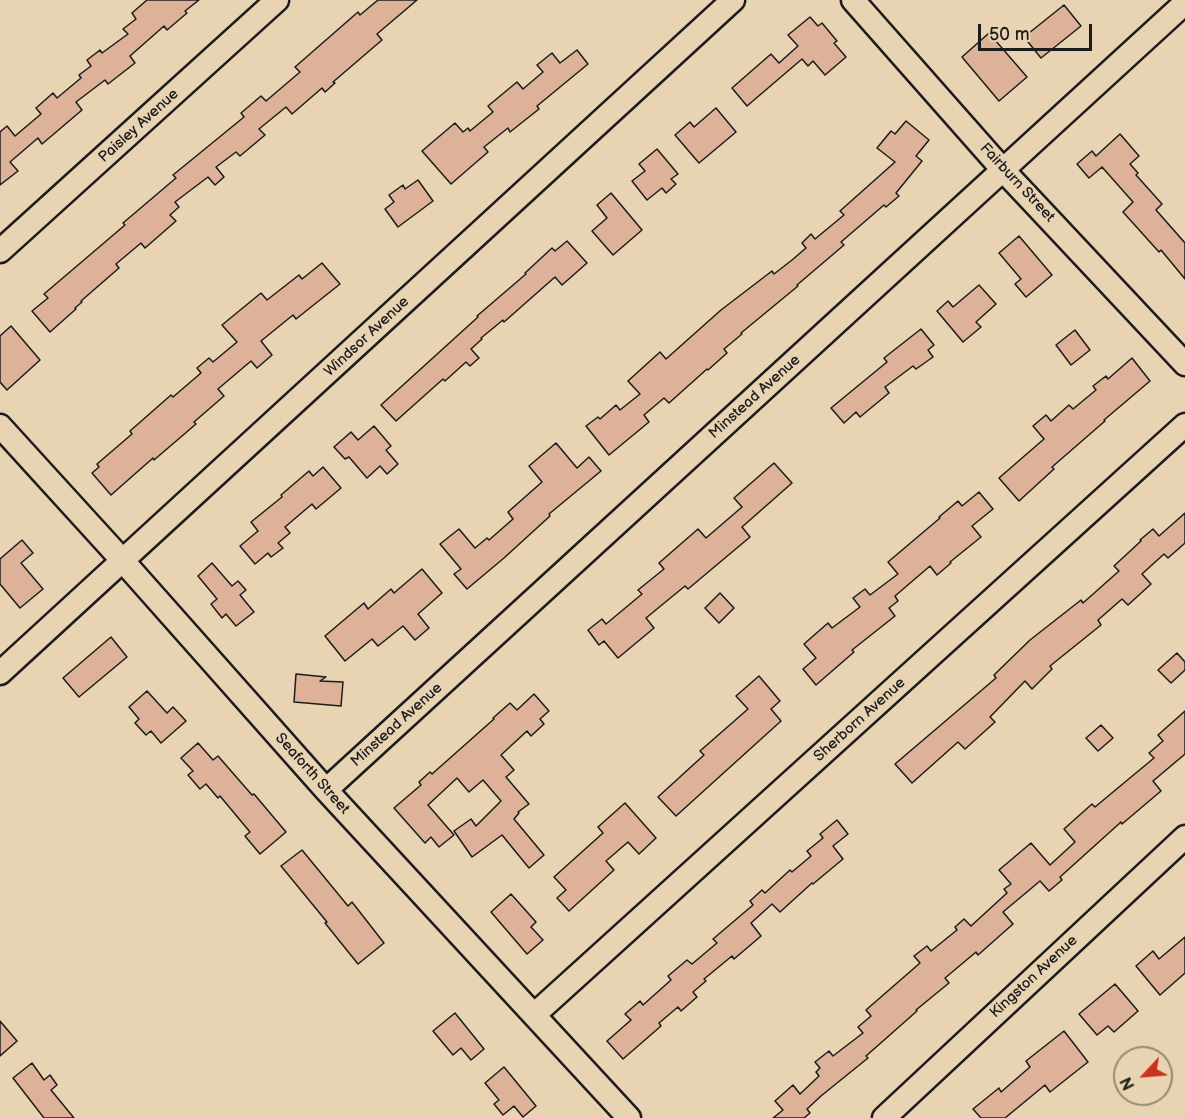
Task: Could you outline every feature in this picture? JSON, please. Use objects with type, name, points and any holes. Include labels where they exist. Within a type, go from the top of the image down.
[{"type":"street","name":"Paisley Avenue","points":[[0,251],[277,0]]},
{"type":"street","name":"Windsor Avenue","points":[[0,673],[733,0]]},
{"type":"street","name":"Fairburn Street","points":[[853,0],[1004,170],[1185,364]]},
{"type":"street","name":"Minstead Avenue","points":[[326,790],[1185,3]]},
{"type":"street","name":"Sherborn Avenue","points":[[534,1015],[1185,425]]},
{"type":"street","name":"Seaforth Street","points":[[0,426],[326,790],[629,1118]]},
{"type":"street","name":"Kingston Avenue","points":[[884,1118],[1185,837]]},
{"type":"building","points":[[147,0],[199,0],[167,30],[164,26],[130,56],[135,63],[108,84],[105,80],[76,102],[82,110],[42,144],[38,138],[10,162],[18,171],[0,185],[0,132],[7,126],[15,136],[41,114],[36,108],[53,93],[57,98],[81,78],[79,75],[91,66],[87,60],[100,50],[102,53],[128,34],[123,29],[136,19],[132,13]]},
{"type":"building","points":[[378,0],[417,0],[377,34],[382,40],[333,82],[335,83],[325,92],[322,88],[292,114],[286,107],[259,129],[265,135],[240,156],[236,152],[216,167],[224,177],[215,185],[208,177],[175,202],[179,207],[170,215],[176,221],[145,248],[141,243],[116,264],[119,268],[50,332],[32,311],[48,298],[44,294],[176,178],[173,175],[244,117],[241,113],[261,96],[266,101],[300,72],[295,67],[358,12],[360,15]]},
{"type":"building","points":[[1064,5],[1081,26],[1041,58],[1024,37]]},
{"type":"building","points":[[810,17],[818,26],[822,23],[837,41],[834,43],[846,57],[825,75],[813,61],[808,66],[802,59],[747,106],[732,88],[771,54],[779,63],[798,46],[788,35]]},
{"type":"building","points":[[989,33],[1027,77],[999,101],[962,57]]},
{"type":"building","points":[[577,50],[588,64],[537,106],[539,109],[510,132],[508,128],[484,147],[488,152],[451,184],[422,151],[455,123],[463,132],[468,128],[470,131],[493,112],[488,106],[517,82],[523,89],[543,72],[537,65],[552,53],[560,63]]},
{"type":"building","points":[[716,108],[736,132],[699,163],[675,135],[690,122],[694,127]]},
{"type":"building","points":[[906,121],[929,140],[916,156],[922,161],[896,193],[899,196],[886,207],[884,205],[841,242],[844,245],[741,333],[724,349],[727,353],[708,370],[669,403],[664,398],[644,415],[649,422],[609,455],[586,426],[598,417],[600,419],[616,405],[620,410],[640,394],[628,381],[660,352],[666,359],[721,310],[772,271],[774,274],[806,248],[802,243],[811,234],[815,239],[844,215],[840,211],[895,162],[877,148],[891,131],[895,134]]},
{"type":"building","points":[[1120,134],[1139,156],[1130,164],[1138,173],[1136,175],[1162,204],[1156,210],[1185,243],[1185,279],[1161,250],[1159,252],[1123,212],[1133,202],[1102,167],[1089,178],[1077,164],[1092,151],[1096,156]]},
{"type":"building","points":[[657,149],[678,174],[671,179],[676,184],[666,193],[662,188],[647,200],[632,181],[645,171],[639,164]]},
{"type":"building","points":[[418,180],[433,201],[398,227],[385,209],[394,202],[389,195],[403,185],[405,189]]},
{"type":"building","points":[[611,193],[642,230],[613,255],[592,231],[607,218],[597,205]]},
{"type":"building","points":[[1019,236],[1052,275],[1026,297],[1015,284],[1021,279],[999,253]]},
{"type":"building","points":[[567,241],[587,263],[562,285],[555,277],[504,322],[503,320],[481,338],[471,349],[479,358],[470,366],[466,362],[445,381],[443,379],[396,421],[381,405],[552,248],[555,251]]},
{"type":"building","points":[[322,263],[340,284],[296,319],[293,315],[261,341],[272,355],[257,368],[251,361],[218,389],[224,396],[194,422],[196,424],[111,495],[92,473],[99,467],[97,464],[132,434],[130,431],[171,395],[173,397],[201,373],[197,368],[209,358],[213,362],[237,342],[222,325],[261,293],[267,300],[299,275],[302,279]]},
{"type":"building","points":[[979,285],[996,304],[976,322],[981,327],[963,342],[937,311],[948,301],[953,307]]},
{"type":"building","points":[[11,326],[40,360],[7,390],[0,382],[0,336]]},
{"type":"building","points":[[921,329],[934,345],[928,350],[933,357],[916,369],[913,366],[885,387],[889,393],[860,417],[856,412],[844,423],[831,408],[887,362],[884,358]]},
{"type":"building","points":[[1075,330],[1090,350],[1071,365],[1056,345]]},
{"type":"building","points":[[1132,358],[1150,381],[1052,467],[1054,469],[1019,501],[999,478],[1044,439],[1033,426],[1046,415],[1051,421],[1069,405],[1073,409],[1096,390],[1093,386],[1106,376],[1108,379]]},
{"type":"building","points":[[374,426],[391,446],[386,450],[398,464],[387,474],[380,466],[367,478],[349,457],[345,459],[334,447],[351,432],[358,440]]},
{"type":"building","points":[[556,443],[577,468],[589,457],[601,471],[549,514],[550,516],[467,589],[454,574],[461,569],[440,544],[459,529],[475,548],[487,538],[489,540],[513,519],[508,512],[542,482],[529,466]]},
{"type":"building","points":[[774,463],[792,483],[742,527],[750,537],[688,589],[685,586],[646,618],[654,628],[618,658],[604,641],[599,645],[588,630],[602,619],[606,624],[642,594],[638,590],[664,569],[659,563],[698,529],[706,538],[742,507],[734,498]]},
{"type":"building","points":[[323,467],[341,488],[316,509],[312,504],[285,527],[290,533],[278,543],[283,548],[271,557],[268,553],[255,564],[240,546],[258,531],[251,522],[309,471],[313,476]]},
{"type":"building","points":[[979,492],[993,509],[972,526],[981,537],[937,575],[930,566],[895,596],[898,601],[889,608],[895,616],[852,650],[854,652],[816,685],[803,669],[816,658],[804,644],[828,623],[832,628],[860,607],[853,598],[865,589],[870,595],[898,574],[888,562],[958,501],[962,506]]},
{"type":"building","points":[[1185,513],[1185,543],[1168,558],[1164,554],[1142,574],[1151,584],[1128,605],[1122,599],[1098,620],[1101,625],[1050,666],[1052,669],[1032,689],[1025,681],[990,717],[995,722],[965,749],[958,742],[912,783],[895,764],[996,678],[994,675],[1030,640],[1081,600],[1083,603],[1119,571],[1114,566],[1140,540],[1153,529],[1159,536]]},
{"type":"building","points":[[22,540],[33,553],[21,563],[43,589],[20,608],[0,584],[0,559]]},
{"type":"building","points":[[212,563],[232,586],[238,581],[246,590],[240,595],[254,612],[236,626],[226,614],[222,618],[211,604],[217,599],[198,576]]},
{"type":"building","points":[[422,569],[442,593],[418,614],[429,628],[415,640],[403,626],[378,646],[372,639],[345,661],[325,636],[364,603],[368,609],[391,589],[394,593]]},
{"type":"building","points":[[720,593],[734,608],[719,623],[705,608]]},
{"type":"building","points":[[111,637],[127,657],[79,697],[63,678]]},
{"type":"building","points":[[1177,653],[1185,662],[1185,670],[1171,683],[1158,670]]},
{"type":"building","points":[[296,674],[326,677],[320,681],[343,682],[341,706],[294,702]]},
{"type":"building","points":[[759,676],[780,701],[771,709],[781,721],[676,816],[658,797],[704,755],[700,751],[748,709],[736,696]]},
{"type":"building","points":[[147,691],[167,713],[173,707],[186,721],[161,743],[151,731],[146,735],[135,723],[139,719],[129,707]]},
{"type":"building","points":[[534,694],[549,711],[540,719],[544,724],[531,736],[527,731],[501,755],[514,770],[506,777],[529,804],[518,812],[514,819],[544,855],[529,868],[502,835],[472,857],[454,831],[471,819],[476,826],[501,801],[483,780],[469,792],[457,778],[428,805],[454,835],[439,847],[431,837],[425,843],[394,808],[421,785],[419,782],[430,772],[432,774],[510,703],[517,710]]},
{"type":"building","points":[[1185,711],[1185,754],[1153,781],[1161,791],[1122,824],[1121,822],[1060,877],[1062,880],[1049,891],[1040,881],[1003,912],[1013,924],[978,955],[976,952],[945,978],[949,983],[866,1056],[868,1058],[807,1109],[810,1113],[804,1118],[773,1118],[783,1110],[775,1101],[793,1085],[800,1094],[819,1076],[816,1072],[820,1068],[815,1062],[829,1051],[833,1056],[863,1033],[858,1027],[871,1016],[866,1010],[920,963],[914,956],[927,946],[931,951],[957,930],[955,927],[964,919],[971,926],[1007,893],[1004,889],[1011,884],[999,870],[1031,843],[1050,865],[1075,842],[1064,829],[1092,804],[1095,807],[1154,758],[1149,753],[1163,741],[1158,735]]},
{"type":"building","points":[[1101,725],[1113,738],[1098,751],[1086,738]]},
{"type":"building","points":[[198,743],[213,760],[218,756],[286,832],[260,854],[245,836],[250,832],[220,796],[218,798],[206,784],[200,789],[188,775],[193,771],[181,758]]},
{"type":"building","points":[[625,803],[656,838],[639,854],[628,842],[606,861],[614,870],[569,911],[557,898],[566,890],[554,877],[603,833],[598,827]]},
{"type":"building","points":[[837,820],[848,834],[833,846],[843,859],[780,912],[772,904],[751,923],[761,936],[734,959],[732,956],[704,979],[706,981],[693,992],[697,997],[681,1011],[678,1007],[659,1023],[661,1026],[623,1059],[607,1041],[631,1020],[625,1014],[640,1001],[643,1005],[671,980],[668,976],[687,960],[692,964],[717,943],[713,939],[753,905],[750,901],[762,890],[765,893],[790,870],[792,872],[811,856],[807,851],[823,838],[820,834]]},
{"type":"building","points":[[302,850],[348,906],[352,902],[384,943],[358,964],[281,866]]},
{"type":"building","points":[[511,894],[536,922],[531,927],[543,940],[527,954],[491,912]]},
{"type":"building","points":[[1185,937],[1185,973],[1160,995],[1136,966],[1153,951],[1159,959]]},
{"type":"building","points":[[1115,984],[1138,1011],[1114,1032],[1108,1026],[1097,1035],[1079,1014]]},
{"type":"building","points":[[455,1013],[484,1049],[471,1060],[461,1048],[453,1055],[433,1031]]},
{"type":"building","points":[[0,1021],[17,1041],[0,1056]]},
{"type":"building","points":[[1064,1031],[1088,1062],[1050,1092],[1045,1085],[1005,1118],[981,1118],[973,1109],[999,1088],[1001,1092],[1030,1067],[1026,1061]]},
{"type":"building","points":[[32,1063],[44,1080],[50,1075],[57,1085],[51,1090],[74,1118],[44,1118],[13,1078]]},
{"type":"building","points":[[504,1067],[536,1106],[523,1117],[514,1106],[503,1115],[494,1104],[499,1100],[485,1083]]}]
